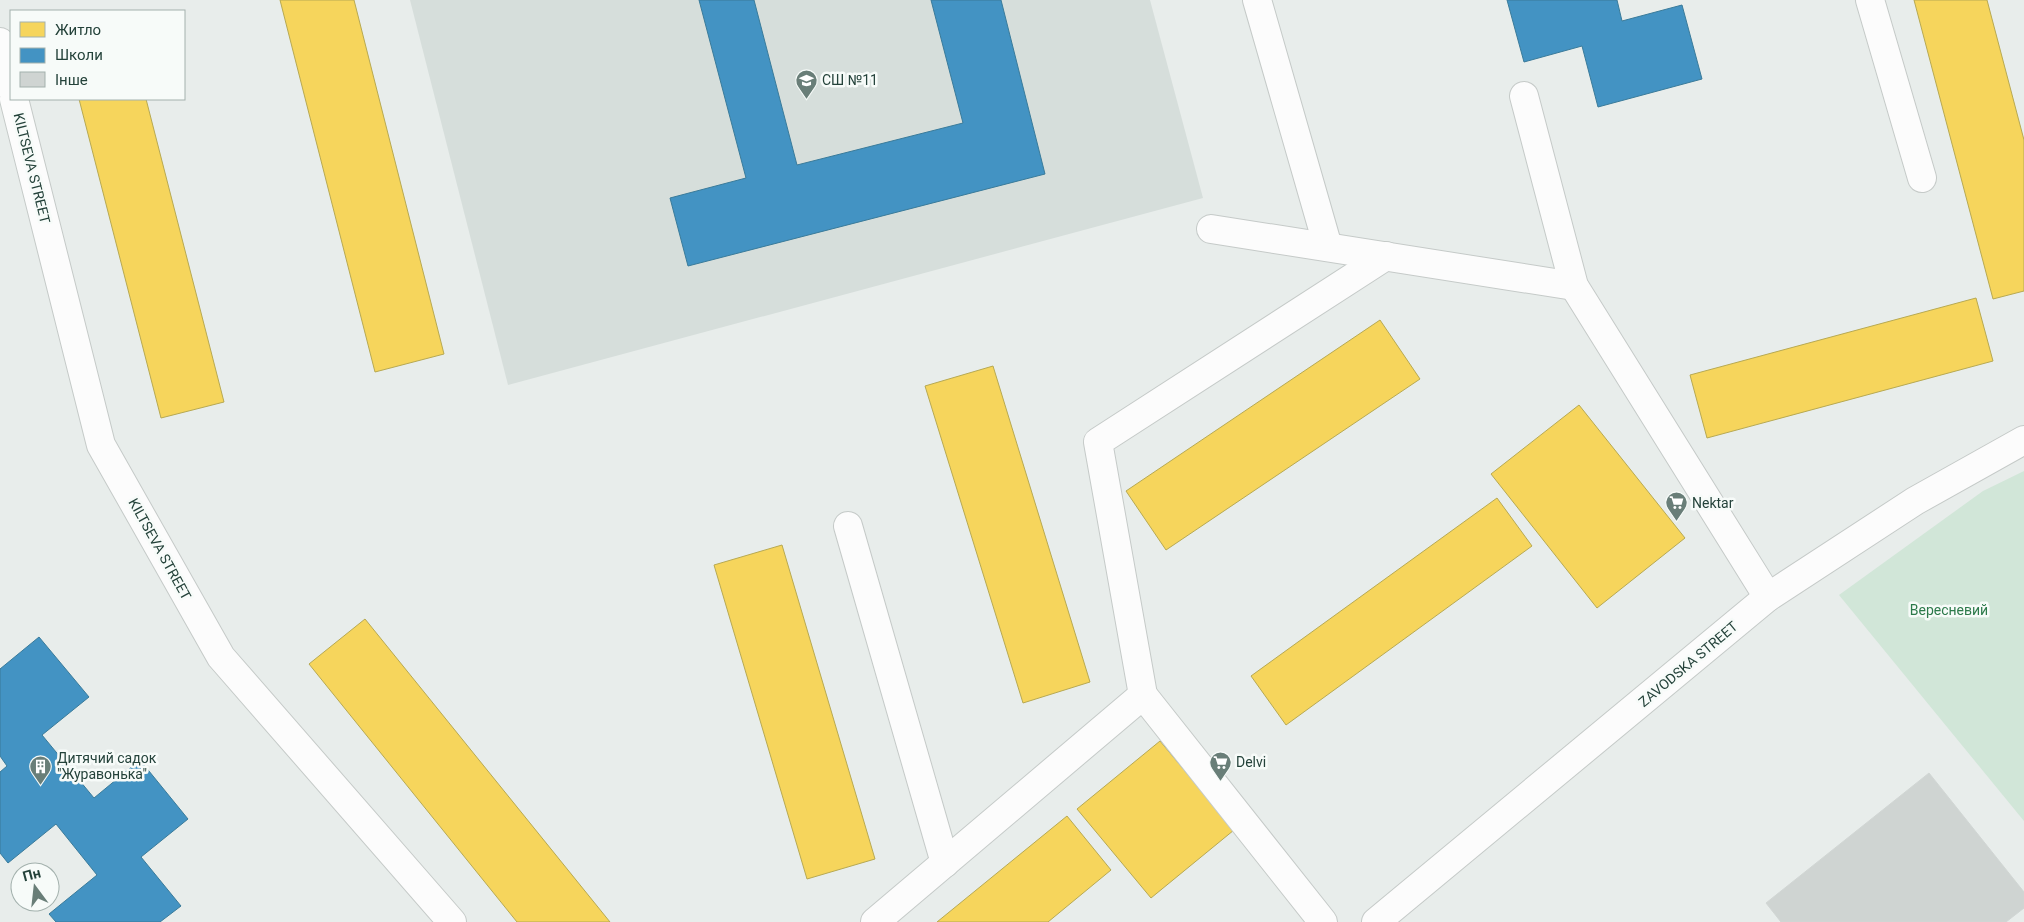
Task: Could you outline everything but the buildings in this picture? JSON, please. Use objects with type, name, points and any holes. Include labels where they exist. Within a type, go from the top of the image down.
[{"type":"street","points":[[1256,0],[1328,247]]},
{"type":"street","points":[[1870,0],[1922,178]]},
{"type":"street","points":[[0,42],[10,82]]},
{"type":"street","points":[[1524,96],[1574,286],[1768,597]]},
{"type":"street","name":"KILTSEVA STREET","points":[[14,100],[101,445],[221,658],[452,922]]},
{"type":"street","points":[[1211,229],[1574,286]]},
{"type":"street","points":[[1323,922],[1143,694],[1098,442],[1386,256]]},
{"type":"street","name":"ZAVODSKA STREET","points":[[1376,922],[1768,597],[1915,501],[2024,440]]},
{"type":"street","points":[[848,526],[945,863]]},
{"type":"street","points":[[876,922],[1143,694]]},
{"type":"shaded area","name":"СШ №11","points":[[410,0],[1150,0],[1203,198],[508,385]]},
{"type":"green space","name":"Вересневий","points":[[2024,471],[2024,821],[1839,595],[1983,491]]},
{"type":"place","name":"СШ №11","points":[[806,99]]},
{"type":"place","name":"Nektar","points":[[1676,522]]},
{"type":"place","name":"Delvi","points":[[1220,781]]},
{"type":"place","name":"Дитячий садок \"Журавонька\"","points":[[41,785]]}]
